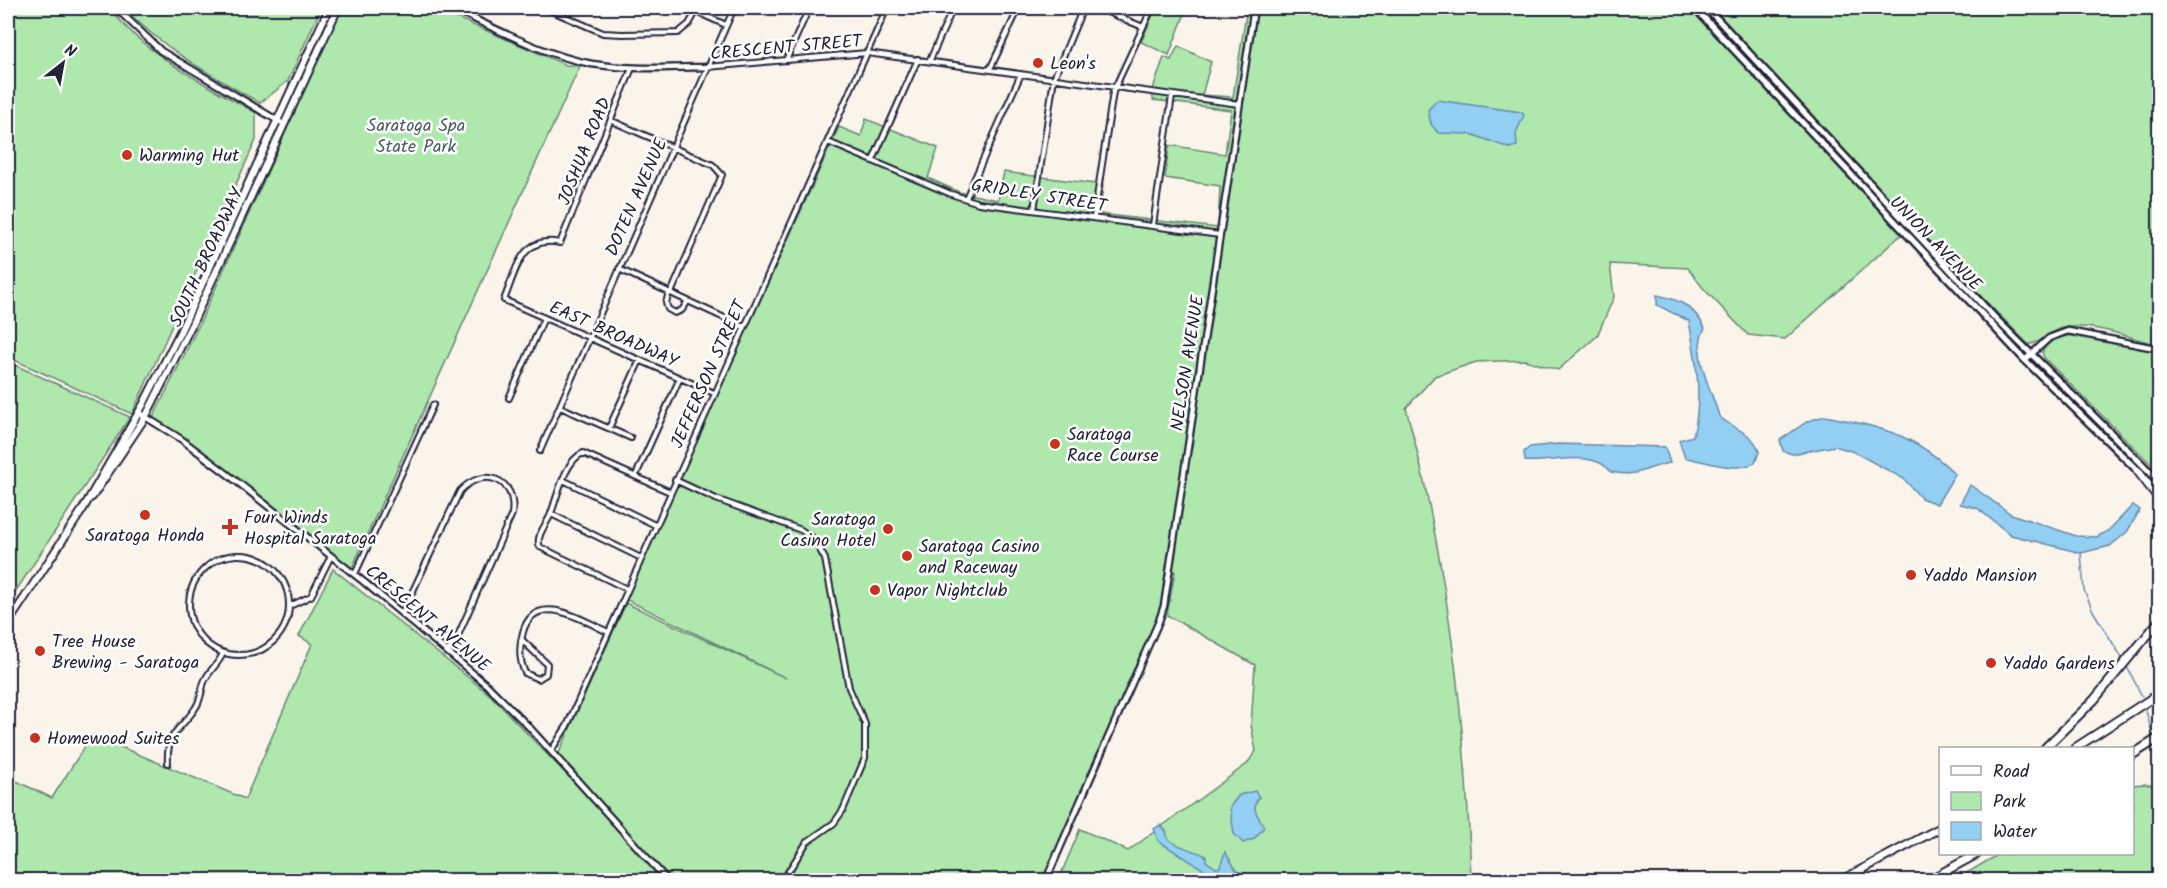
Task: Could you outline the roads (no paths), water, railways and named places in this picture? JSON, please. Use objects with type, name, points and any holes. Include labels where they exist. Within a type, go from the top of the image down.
[{"type":"highway","points":[[2138,470],[2160,500]]},
{"type":"highway","points":[[2046,747],[2094,700],[2160,620]]},
{"type":"highway","points":[[2076,747],[2160,693]]},
{"type":"highway","points":[[2134,754],[2160,737]]},
{"type":"highway","points":[[1842,880],[1939,829]]},
{"type":"highway","points":[[1929,880],[1975,855]]},
{"type":"main road","name":"SOUTH BROADWAY","points":[[142,415],[329,8]]},
{"type":"main road","name":"SOUTH BROADWAY","points":[[8,622],[82,508],[107,479],[142,415],[285,124],[338,8]]},
{"type":"main road","name":"UNION AVENUE","points":[[1695,8],[2025,360],[2160,494]]},
{"type":"main road","name":"UNION AVENUE","points":[[1707,8],[1795,105],[2032,354],[2160,482]]},
{"type":"street","points":[[116,8],[172,60],[285,124]]},
{"type":"street","name":"CRESCENT STREET","points":[[451,8],[518,38],[577,60],[632,68],[707,67],[867,53],[1239,104]]},
{"type":"street","points":[[545,8],[603,33],[632,35],[678,33],[684,30],[696,12]]},
{"type":"street","points":[[688,8],[726,25]]},
{"type":"street","name":"DOTEN AVENUE","points":[[540,452],[734,8]]},
{"type":"street","points":[[786,60],[809,8]]},
{"type":"street","name":"JEFFERSON STREET","points":[[551,751],[563,734],[887,8]]},
{"type":"street","points":[[930,60],[953,8]]},
{"type":"street","points":[[990,69],[1019,8]]},
{"type":"street","points":[[1034,210],[1054,78],[1083,8]]},
{"type":"street","points":[[1098,8],[1143,27]]},
{"type":"street","points":[[1094,217],[1114,88],[1152,8]]},
{"type":"street","name":"NELSON AVENUE","points":[[1046,880],[1159,621],[1254,8]]},
{"type":"street","points":[[873,160],[918,59]]},
{"type":"street","name":"JOSHUA ROAD","points":[[504,300],[521,258],[529,248],[549,240],[560,243],[632,68]]},
{"type":"street","points":[[966,198],[1021,74]]},
{"type":"street","points":[[1153,225],[1173,96]]},
{"type":"street","points":[[612,121],[720,170],[722,175],[666,303],[668,309],[675,313],[682,310],[688,301]]},
{"type":"street","name":"GRIDLEY STREET","points":[[828,142],[951,194],[979,203],[1220,235]]},
{"type":"street","points":[[619,269],[744,327]]},
{"type":"street","name":"EAST BROADWAY","points":[[504,300],[714,393]]},
{"type":"street","points":[[509,398],[544,318]]},
{"type":"street","points":[[2025,360],[2049,338],[2068,331],[2160,349]]},
{"type":"street","points":[[609,428],[640,360]]},
{"type":"street","points":[[636,476],[680,378]]},
{"type":"street","points":[[355,574],[433,405]]},
{"type":"street","points":[[560,407],[631,438]]},
{"type":"street","name":"CRESCENT AVENUE","points":[[142,415],[181,439],[355,574],[488,686],[551,751],[667,880]]},
{"type":"street","points":[[627,589],[551,554],[538,543],[563,480],[577,455],[586,453],[670,492]]},
{"type":"street","points":[[402,614],[460,491],[475,478],[491,478],[501,482],[511,495],[512,513],[456,640],[448,651]]},
{"type":"street","points":[[563,480],[655,525]]},
{"type":"street","points":[[675,480],[716,499],[801,530],[814,539],[825,559],[849,688],[865,724],[865,758],[843,810],[834,823],[807,842],[783,880]]},
{"type":"street","points":[[551,514],[641,558]]},
{"type":"street","points":[[234,555],[255,557],[265,562],[280,576],[289,595],[290,606],[287,621],[280,635],[269,646],[255,653],[239,655],[224,653],[214,648],[198,634],[190,615],[190,594],[199,575],[214,561],[234,555]]},
{"type":"street","points":[[290,606],[311,596],[332,556]]},
{"type":"street","points":[[522,640],[545,660],[548,669],[543,677],[533,679],[525,673],[521,662],[522,640],[528,620],[545,610],[564,612],[608,632]]},
{"type":"street","points":[[168,763],[168,743],[172,735],[195,709],[204,682],[224,653]]},
{"type":"water","points":[[1437,100],[1521,112],[1524,115],[1516,133],[1517,146],[1509,148],[1471,134],[1438,133],[1431,124],[1428,110]]},
{"type":"water","points":[[1657,295],[1673,299],[1686,306],[1705,328],[1701,338],[1701,360],[1719,416],[1752,439],[1759,452],[1755,463],[1729,467],[1685,458],[1679,440],[1693,436],[1698,408],[1692,335],[1689,321],[1657,305]]},
{"type":"water","points":[[1825,416],[1879,428],[1895,434],[1925,449],[1940,460],[1955,474],[1937,504],[1921,498],[1904,479],[1854,452],[1835,446],[1792,454],[1783,451],[1780,440],[1808,421]]},
{"type":"water","points":[[1558,444],[1665,447],[1670,463],[1620,474],[1611,472],[1603,465],[1593,461],[1582,459],[1525,461],[1524,452],[1530,447]]},
{"type":"water","points":[[1970,485],[2011,514],[2076,536],[2097,537],[2109,530],[2133,505],[2140,510],[2127,532],[2110,546],[2081,553],[2011,535],[1977,508],[1960,504]]},
{"type":"water","points":[[1255,791],[1259,797],[1255,809],[1264,827],[1254,839],[1243,843],[1234,834],[1230,807],[1239,795]]},
{"type":"water","points":[[1160,825],[1166,831],[1168,839],[1206,856],[1206,861],[1216,868],[1220,867],[1225,852],[1237,871],[1259,880],[1220,880],[1158,841],[1154,829]]},
{"type":"waterway","points":[[2081,553],[2084,590],[2093,611],[2122,658]]},
{"type":"waterway","points":[[2127,667],[2142,696]]},
{"type":"waterway","points":[[2146,711],[2152,733]]},
{"type":"waterway","points":[[2157,749],[2160,758]]},
{"type":"place","name":"Leon's","points":[[1038,63]]},
{"type":"place","name":"Warming Hut","points":[[127,155]]},
{"type":"place","name":"Saratoga Race Course","points":[[1055,444]]},
{"type":"place","name":"Saratoga Honda","points":[[145,515]]},
{"type":"place","name":"Four Winds Hospital Saratoga","points":[[230,527]]},
{"type":"place","name":"Saratoga Casino Hotel","points":[[888,529]]},
{"type":"place","name":"Saratoga Casino and Raceway","points":[[907,556]]},
{"type":"place","name":"Yaddo Mansion","points":[[1911,575]]},
{"type":"place","name":"Vapor Nightclub","points":[[875,590]]},
{"type":"place","name":"Tree House Brewing - Saratoga","points":[[40,651]]},
{"type":"place","name":"Yaddo Gardens","points":[[1991,663]]},
{"type":"place","name":"Homewood Suites","points":[[35,738]]},
{"type":"park label","name":"Saratoga Spa State Park","points":[[416,135]]}]
